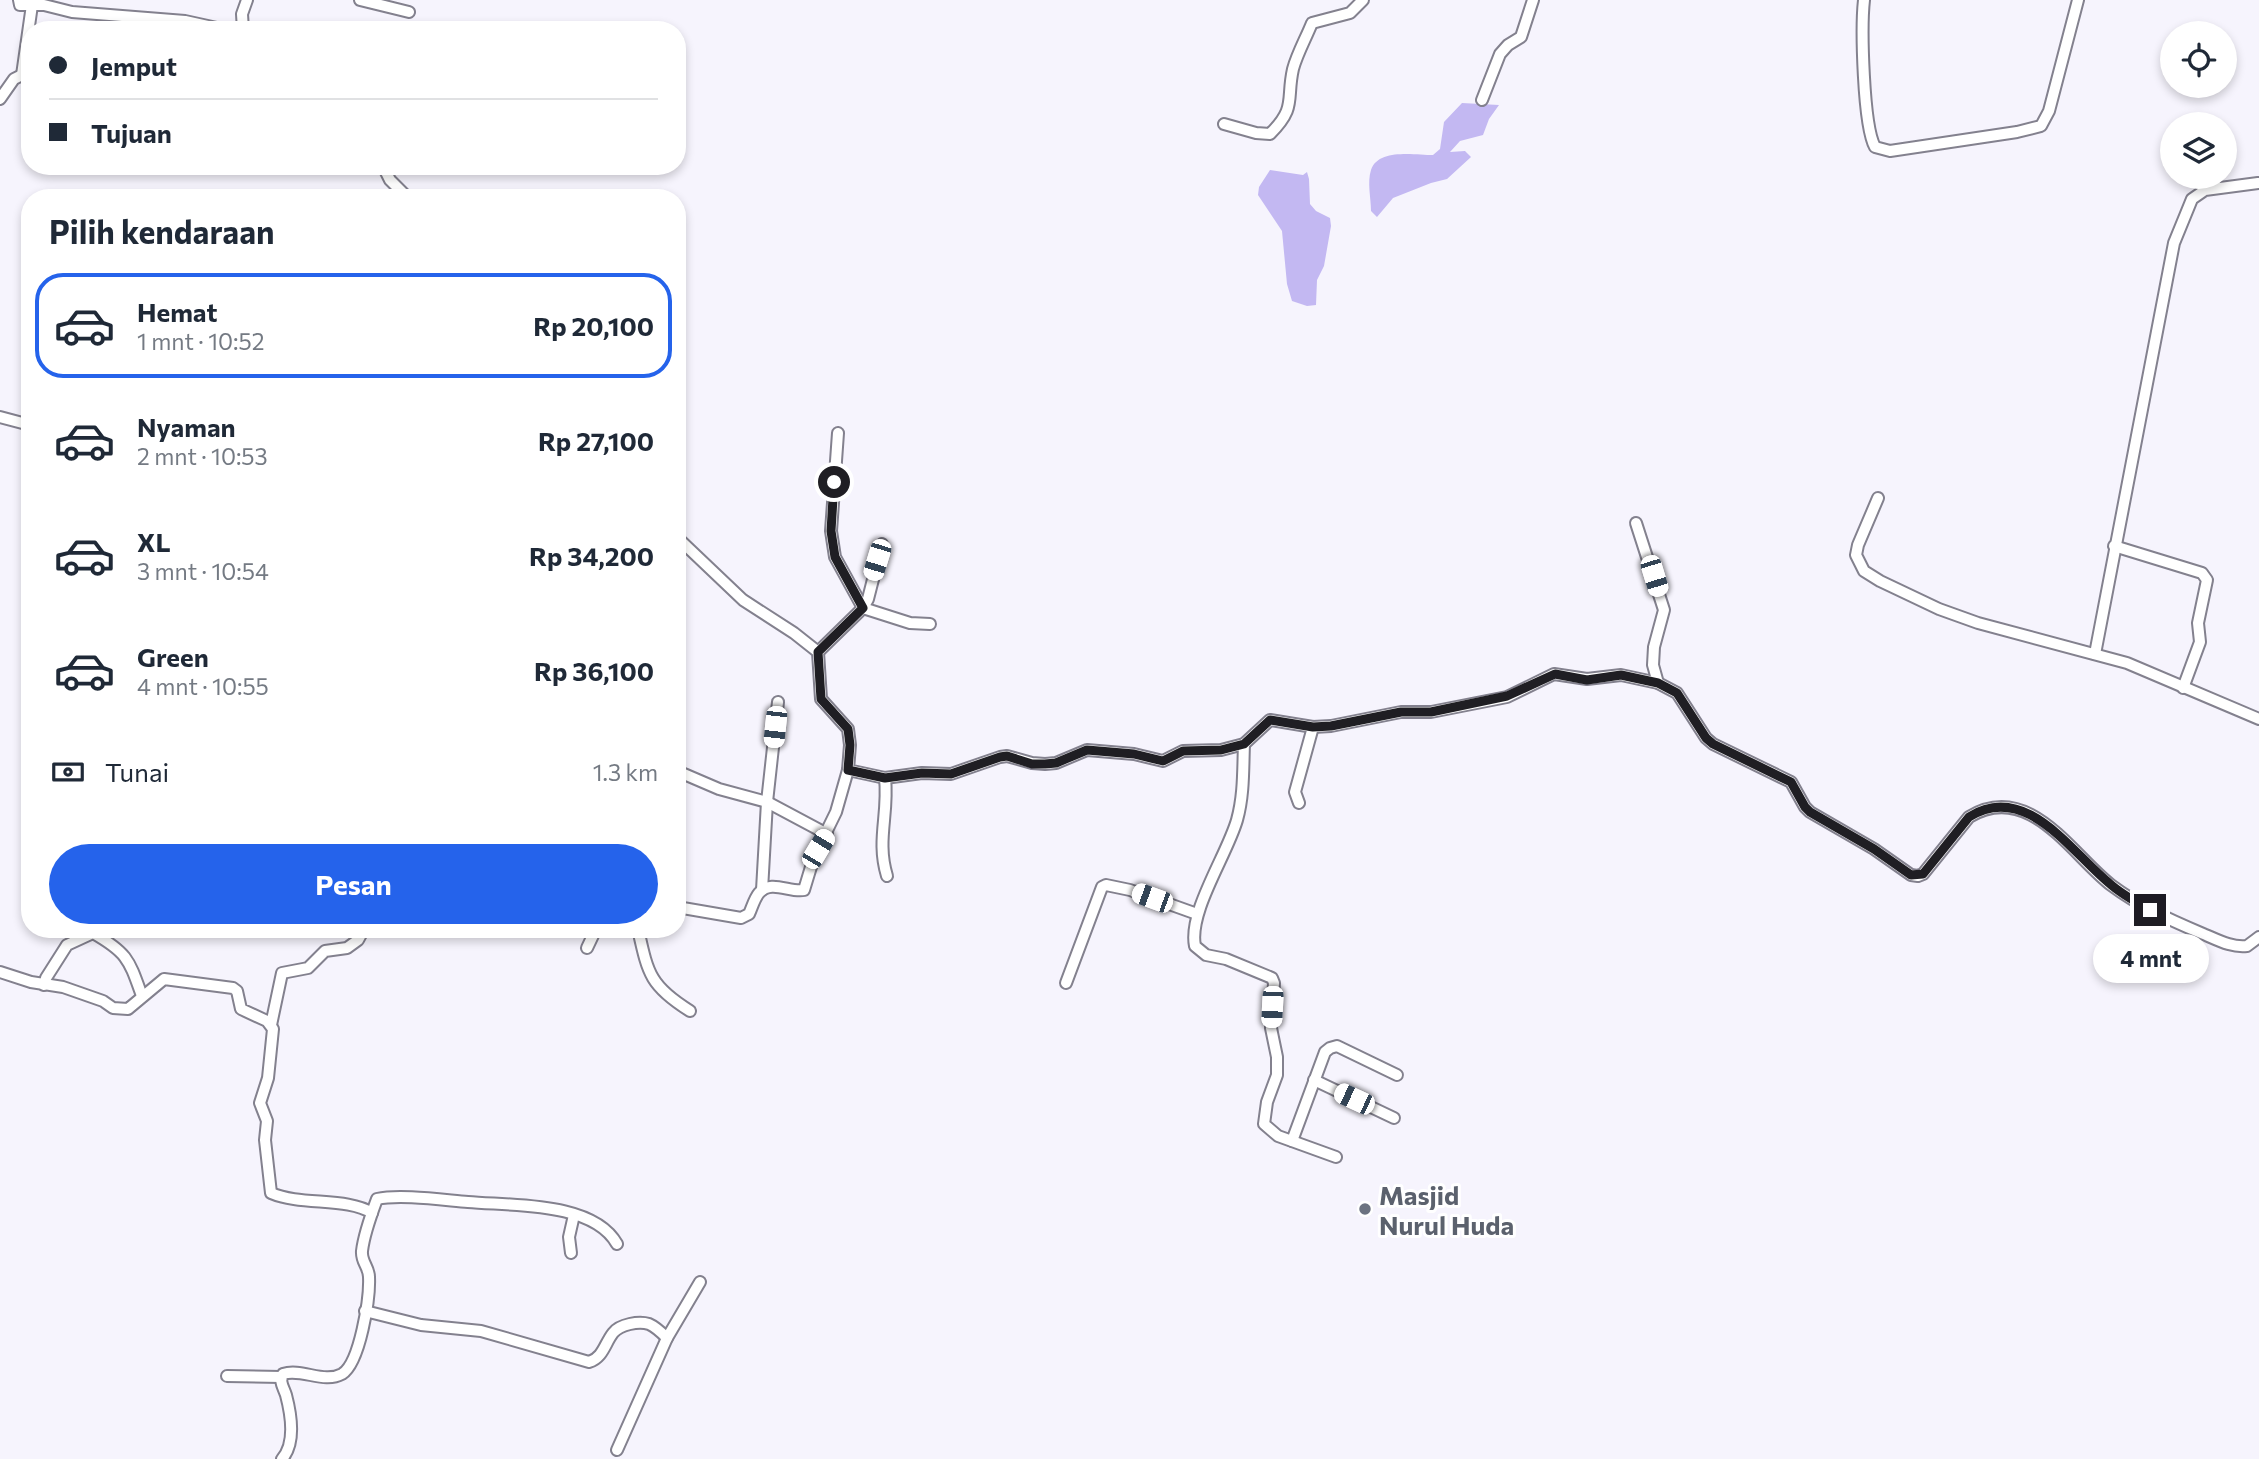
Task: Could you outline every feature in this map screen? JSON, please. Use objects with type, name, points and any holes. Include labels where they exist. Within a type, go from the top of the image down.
[{"type":"street","points":[[19,0],[20,5],[44,5],[72,12],[185,21]]},
{"type":"street","points":[[242,21],[247,0]]},
{"type":"street","points":[[360,0],[410,12]]},
{"type":"street","points":[[1224,124],[1270,134],[1291,103],[1293,69],[1312,23],[1350,13],[1363,0]]},
{"type":"street","points":[[1482,100],[1500,54],[1521,37],[1533,0]]},
{"type":"street","points":[[1864,0],[1865,85],[1870,136],[1878,149],[1889,150],[2017,132],[2041,126],[2049,111],[2078,0]]},
{"type":"street","points":[[31,21],[32,5]]},
{"type":"street","points":[[0,99],[14,79],[21,77]]},
{"type":"street","points":[[388,175],[399,189]]},
{"type":"street","points":[[2095,654],[2174,243],[2192,199],[2205,190],[2258,183]]},
{"type":"street","points":[[0,417],[21,423]]},
{"type":"street","points":[[838,433],[831,531],[835,557],[863,608],[910,623],[930,624]]},
{"type":"street","points":[[1878,498],[1857,545],[1856,555],[1864,571],[1912,597],[1952,613],[2013,634],[2127,663],[2259,719]]},
{"type":"street","points":[[1636,523],[1664,610],[1654,647],[1653,665],[1658,683]]},
{"type":"street","points":[[818,652],[863,608],[868,599],[882,544]]},
{"type":"street","points":[[686,546],[743,600],[818,652],[821,699],[848,729],[848,770],[836,812],[814,857],[804,890],[773,887],[762,890]]},
{"type":"street","points":[[2114,546],[2206,576],[2198,623],[2200,642],[2183,688]]},
{"type":"street","points":[[848,770],[885,778],[922,773],[957,773],[1007,756],[1032,764],[1045,764],[1056,763],[1087,750],[1134,754],[1163,761],[1183,751],[1221,750],[1244,744],[1270,720],[1313,727],[1331,726],[1401,712],[1431,712],[1507,696],[1555,674],[1587,680],[1621,675],[1658,683],[1677,693],[1706,738],[1713,744],[1791,782],[1810,812],[1874,849],[1911,875],[1923,874],[1969,817],[1992,807],[2008,808],[2035,817],[2051,827],[2109,884],[2166,918],[2231,945],[2247,946],[2259,937]]},
{"type":"street","points":[[686,909],[741,918],[748,914],[762,890],[767,802],[778,702]]},
{"type":"street","points":[[1299,803],[1295,792],[1313,727]]},
{"type":"street","points":[[1244,744],[1242,792],[1237,821],[1197,914],[1194,940],[1199,951],[1226,958],[1272,978],[1271,1028],[1277,1057],[1277,1075],[1267,1102],[1264,1124],[1278,1136],[1336,1157]]},
{"type":"street","points":[[686,775],[719,789],[767,802],[827,834]]},
{"type":"street","points":[[885,778],[887,813],[881,843],[887,876]]},
{"type":"street","points":[[1066,983],[1102,887],[1107,885],[1130,890],[1197,914]]},
{"type":"street","points":[[44,985],[67,945],[82,938]]},
{"type":"street","points":[[102,938],[116,946],[129,961],[142,996]]},
{"type":"street","points":[[357,938],[352,945],[325,951],[304,970],[282,973],[271,1025],[273,1029],[268,1079],[260,1103],[267,1121],[265,1140],[271,1193],[307,1202],[356,1206],[372,1213]]},
{"type":"street","points":[[587,948],[592,938]]},
{"type":"street","points":[[640,938],[647,967],[656,985],[668,997],[690,1011]]},
{"type":"street","points":[[0,972],[44,985],[63,987],[103,1001],[113,1008],[122,1009],[128,1009],[164,979],[229,987],[237,991],[241,1009],[271,1025]]},
{"type":"street","points":[[1292,1141],[1325,1052],[1330,1048],[1337,1046],[1397,1075]]},
{"type":"street","points":[[1314,1080],[1394,1118]]},
{"type":"street","points":[[227,1376],[281,1377],[291,1372],[328,1377],[342,1374],[352,1363],[365,1311],[369,1274],[363,1263],[362,1252],[377,1199],[443,1198],[559,1210],[607,1230],[617,1244]]},
{"type":"street","points":[[571,1253],[569,1237],[573,1215]]},
{"type":"street","points":[[617,1451],[667,1338],[700,1282]]},
{"type":"street","points":[[365,1311],[421,1325],[481,1331],[589,1362],[595,1360],[606,1347],[614,1331],[624,1326],[639,1323],[651,1325],[667,1338]]},
{"type":"street","points":[[281,1377],[289,1408],[291,1437],[290,1449],[282,1459]]},
{"type":"shaded area","points":[[1462,103],[1499,105],[1489,119],[1483,135],[1460,141],[1450,152],[1465,151],[1471,157],[1447,179],[1393,198],[1377,217],[1371,211],[1369,185],[1375,163],[1381,158],[1398,154],[1433,155],[1440,149],[1444,122]]},
{"type":"shaded area","points":[[1270,170],[1303,175],[1307,172],[1310,204],[1316,211],[1330,218],[1324,266],[1317,280],[1316,305],[1307,306],[1292,301],[1287,284],[1282,231],[1258,195],[1259,187]]},
{"type":"place","name":"Masjid Nurul Huda","points":[[1365,1209]]},
{"type":"route","points":[[834,482],[831,531],[835,557],[863,608],[818,652],[819,693],[826,706],[848,729],[848,770],[885,778],[922,773],[951,774],[1000,757],[1045,764],[1056,763],[1087,750],[1134,754],[1163,761],[1183,751],[1221,750],[1244,744],[1270,720],[1313,727],[1331,726],[1401,712],[1431,712],[1507,696],[1555,674],[1587,680],[1621,675],[1658,683],[1677,693],[1706,738],[1713,744],[1791,782],[1810,812],[1874,849],[1911,875],[1923,874],[1969,817],[1992,807],[2008,808],[2022,811],[2051,827],[2109,884],[2150,910]]}]
